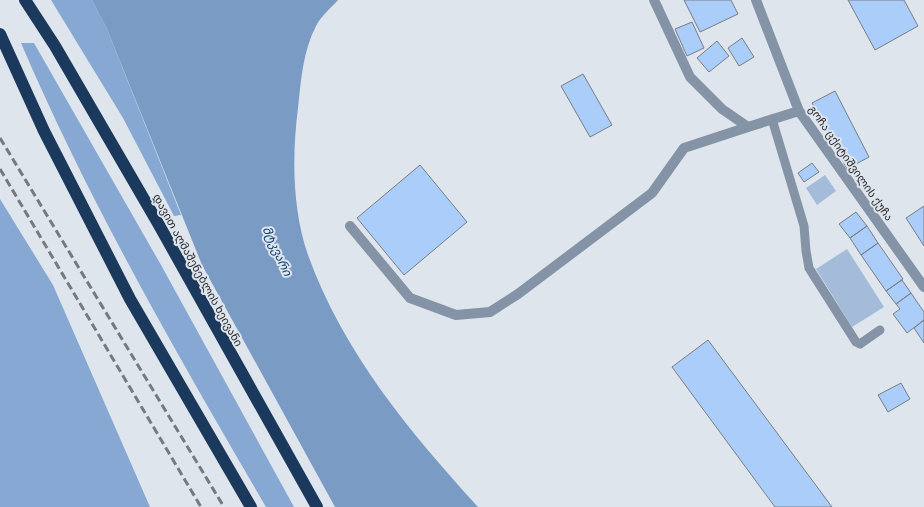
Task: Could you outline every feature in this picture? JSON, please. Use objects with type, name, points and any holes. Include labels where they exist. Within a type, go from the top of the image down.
[{"type":"highway","name":"დავით აღმაშენებლის ხეივანი","points":[[25,0],[55,46],[159,225],[317,507]]},
{"type":"highway","points":[[0,34],[44,131],[130,299],[251,507]]},
{"type":"street","points":[[654,0],[690,77],[722,109],[748,127]]},
{"type":"street","name":"გოჩა ცქიტიშვილის ქუჩა","points":[[756,0],[799,110],[924,287]]},
{"type":"street","points":[[350,226],[410,298],[456,315],[490,312],[518,294],[652,193],[684,148],[799,110]]},
{"type":"lane","points":[[772,119],[804,226],[809,268],[856,342],[860,344],[865,342],[880,330]]},
{"type":"shaded area","points":[[51,0],[92,0],[107,29],[181,215],[174,216],[123,118]]},
{"type":"shaded area","points":[[21,43],[34,43],[161,265],[294,507],[266,507],[136,279],[76,162]]},
{"type":"shaded area","points":[[825,175],[836,191],[817,205],[806,188]]},
{"type":"shaded area","points":[[0,199],[53,285],[150,507],[0,507]]},
{"type":"shaded area","points":[[847,249],[884,307],[852,327],[816,269]]},
{"type":"water","name":"მტკვარი","points":[[92,0],[338,0],[323,15],[316,26],[308,45],[302,76],[296,126],[294,163],[296,201],[303,237],[308,255],[323,291],[340,325],[359,357],[380,389],[403,419],[478,507],[335,507],[202,265],[107,29]]},
{"type":"building","points":[[684,0],[731,0],[738,14],[700,32]]},
{"type":"building","points":[[848,0],[904,0],[918,26],[875,50]]},
{"type":"building","points":[[692,22],[704,48],[687,56],[675,29]]},
{"type":"building","points":[[742,38],[754,57],[739,66],[728,48]]},
{"type":"building","points":[[717,41],[729,56],[709,72],[697,58]]},
{"type":"building","points":[[583,74],[612,125],[590,137],[561,86]]},
{"type":"building","points":[[835,91],[869,157],[847,169],[812,103]]},
{"type":"building","points":[[812,163],[819,172],[804,182],[798,173]]},
{"type":"building","points":[[420,165],[467,222],[404,275],[357,218]]},
{"type":"building","points":[[924,206],[924,246],[906,218]]},
{"type":"building","points":[[856,212],[867,226],[850,238],[839,224]]},
{"type":"building","points":[[867,226],[878,243],[861,255],[850,238]]},
{"type":"building","points":[[878,243],[903,279],[886,291],[861,255]]},
{"type":"building","points":[[902,280],[911,293],[896,304],[886,291]]},
{"type":"building","points":[[911,293],[924,312],[924,320],[907,333],[893,314],[900,309],[896,304]]},
{"type":"building","points":[[924,320],[924,343],[914,328]]},
{"type":"building","points":[[708,340],[832,507],[775,507],[672,367]]},
{"type":"building","points":[[901,383],[910,399],[888,412],[878,395]]},
{"type":"railway","points":[[0,138],[224,507]]},
{"type":"railway","points":[[0,169],[201,507]]}]
